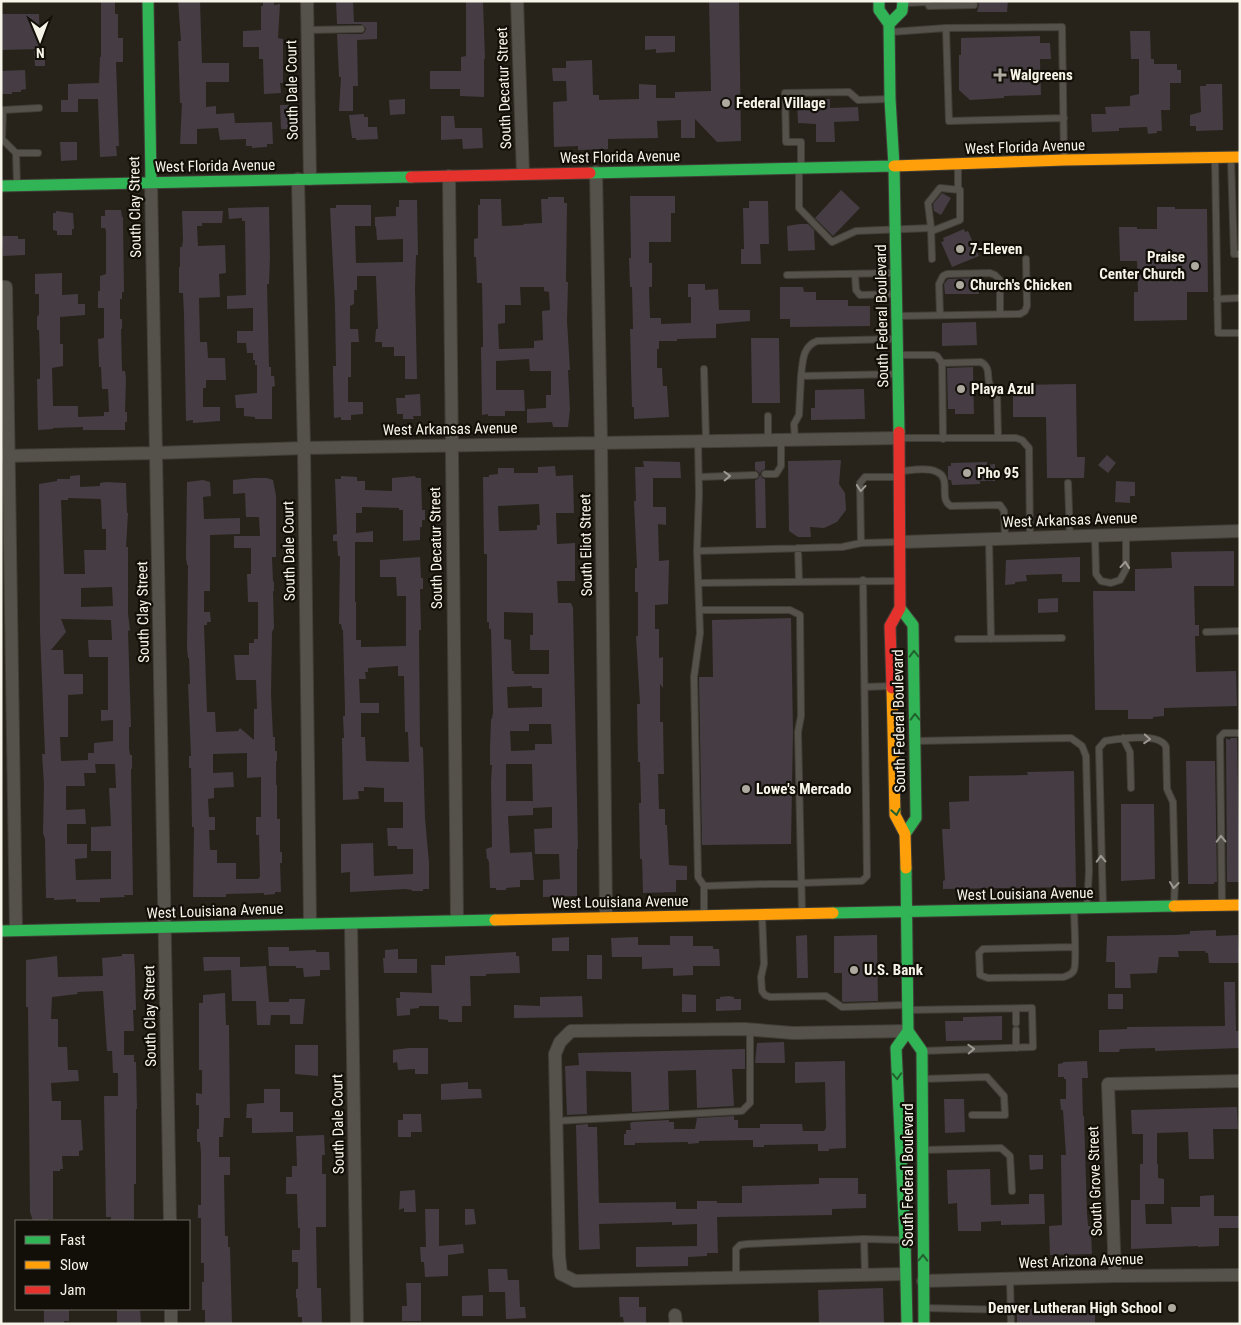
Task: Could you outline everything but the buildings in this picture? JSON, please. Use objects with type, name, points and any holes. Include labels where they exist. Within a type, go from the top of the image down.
[{"type":"street","name":"South Clay Street","points":[[148,1],[170,1220]]},
{"type":"street","name":"South Dale Court","points":[[307,1],[304,179],[304,448],[310,923]]},
{"type":"street","name":"South Decatur Street","points":[[517,1],[522,174]]},
{"type":"street","name":"South Federal Boulevard","points":[[879,1],[879,10],[889,28],[898,316],[900,608],[890,626],[894,815],[905,834],[908,1031],[896,1048],[907,1324]]},
{"type":"street","points":[[889,28],[902,11],[903,2]]},
{"type":"street","name":"West Florida Avenue","points":[[1,186],[1236,157]]},
{"type":"street","name":"South Eliot Street","points":[[596,172],[606,916]]},
{"type":"street","name":"South Decatur Street","points":[[449,176],[457,920]]},
{"type":"street","points":[[3,287],[4,456],[16,930]]},
{"type":"street","name":"West Arkansas Avenue","points":[[4,456],[451,445],[900,438]]},
{"type":"street","name":"West Arkansas Avenue","points":[[901,542],[1240,532]]},
{"type":"street","name":"South Federal Boulevard","points":[[900,608],[913,625],[916,818],[905,834]]},
{"type":"street","name":"West Louisiana Avenue","points":[[1,930],[1240,904]]},
{"type":"street","name":"South Dale Court","points":[[351,924],[357,1324]]},
{"type":"street","points":[[905,1274],[575,1281],[561,1274],[559,1256],[555,1054],[560,1042],[571,1031],[750,1029],[793,1033],[908,1031],[922,1051]]},
{"type":"street","name":"South Federal Boulevard","points":[[922,1051],[924,1324]]},
{"type":"street","name":"South Grove Street","points":[[1115,1276],[1108,1084],[1240,1081]]},
{"type":"street","name":"West Arizona Avenue","points":[[923,1281],[1240,1275]]},
{"type":"street","points":[[171,1310],[171,1324]]},
{"type":"lane","points":[[903,2],[928,2],[928,6],[974,5]]},
{"type":"lane","points":[[889,28],[1062,27],[1064,160]]},
{"type":"lane","points":[[946,28],[949,121],[1064,118]]},
{"type":"lane","points":[[308,30],[361,29]]},
{"type":"lane","points":[[890,99],[858,100],[849,92],[785,93],[786,142],[801,142],[799,208],[832,242],[856,231],[932,230],[960,220],[958,164]]},
{"type":"lane","points":[[17,186],[16,153],[2,138],[2,110],[39,108]]},
{"type":"lane","points":[[16,153],[38,153]]},
{"type":"lane","points":[[1236,157],[1234,254],[1240,254]]},
{"type":"lane","points":[[1215,158],[1218,333],[1240,333]]},
{"type":"lane","points":[[932,259],[932,230],[928,203],[940,188],[958,190]]},
{"type":"lane","points":[[898,316],[1020,314],[1025,311],[1027,306],[1026,259]]},
{"type":"lane","points":[[786,275],[896,273]]},
{"type":"lane","points":[[940,315],[939,284],[943,276],[947,274],[990,273],[1000,280],[1000,314]]},
{"type":"lane","points":[[855,274],[856,290],[860,295],[897,294]]},
{"type":"lane","points":[[1217,299],[1240,298]]},
{"type":"lane","points":[[795,440],[794,424],[799,415],[801,376],[804,353],[807,347],[817,341],[898,339]]},
{"type":"lane","points":[[898,355],[934,355],[942,363],[943,439]]},
{"type":"lane","points":[[942,363],[981,362],[988,369],[988,383],[991,389],[997,393],[998,438]]},
{"type":"lane","points":[[704,370],[699,476],[700,633],[694,687],[698,877],[704,886],[704,915]]},
{"type":"lane","points":[[801,376],[898,374]]},
{"type":"lane","points":[[765,474],[776,474],[781,466],[768,416]]},
{"type":"lane","points":[[900,438],[1016,438],[1022,440],[1029,448],[1030,538]]},
{"type":"lane","points":[[861,543],[860,483],[862,480],[865,477],[933,470],[943,476],[945,481],[945,500],[951,506],[1000,505],[1004,511],[1005,538]]},
{"type":"lane","points":[[699,476],[755,474]]},
{"type":"lane","points":[[1068,483],[1070,536]]},
{"type":"lane","points":[[1095,536],[1096,574],[1101,582],[1111,583],[1120,580],[1126,569],[1126,535]]},
{"type":"lane","points":[[989,539],[991,639]]},
{"type":"lane","points":[[698,552],[842,547],[861,543],[901,542]]},
{"type":"lane","points":[[798,548],[799,581]]},
{"type":"lane","points":[[699,583],[863,580],[900,582]]},
{"type":"lane","points":[[704,886],[862,881],[867,876],[863,580]]},
{"type":"lane","points":[[700,610],[790,610],[800,616],[801,716],[798,732],[802,913]]},
{"type":"lane","points":[[1206,632],[1240,631]]},
{"type":"lane","points":[[958,640],[1062,638]]},
{"type":"lane","points":[[865,687],[892,686]]},
{"type":"lane","points":[[1222,905],[1220,737],[1224,733],[1240,733]]},
{"type":"lane","points":[[915,742],[1071,738],[1082,746],[1086,756],[1089,872],[1086,894],[1087,908]]},
{"type":"lane","points":[[1123,738],[1130,752],[1132,788]]},
{"type":"lane","points":[[1103,908],[1099,748],[1105,741],[1123,738],[1160,740],[1164,742],[1166,747],[1167,790],[1172,802],[1174,906]]},
{"type":"lane","points":[[1074,908],[1075,969],[1071,974],[1064,977],[988,978],[980,975],[979,953],[982,950],[1074,947]]},
{"type":"lane","points":[[762,914],[764,964],[762,991],[770,997],[826,996],[842,1007],[1032,1008],[1033,1047],[922,1051]]},
{"type":"lane","points":[[1016,1008],[1016,1048]]},
{"type":"lane","points":[[556,1121],[742,1111],[750,1103],[750,1029]]},
{"type":"lane","points":[[922,1079],[987,1077],[1004,1096],[1005,1115],[972,1115]]},
{"type":"lane","points":[[923,1150],[1001,1148],[1010,1156],[1012,1192]]},
{"type":"lane","points":[[864,1239],[864,1275]]},
{"type":"lane","points":[[736,1278],[736,1249],[740,1245],[864,1239],[905,1240]]},
{"type":"lane","points":[[1010,1280],[1011,1324]]},
{"type":"lane","points":[[923,1308],[1011,1310]]},
{"type":"traffic: fast","points":[[148,1],[151,182]]},
{"type":"traffic: fast","points":[[879,1],[879,10],[889,24],[890,99],[894,166],[899,432]]},
{"type":"traffic: fast","points":[[889,24],[902,11],[903,1]]},
{"type":"traffic: fast","points":[[590,173],[894,166]]},
{"type":"traffic: fast","points":[[1,186],[411,177]]},
{"type":"traffic: fast","points":[[900,608],[913,625],[916,818],[905,834]]},
{"type":"traffic: fast","points":[[906,868],[908,1031],[922,1051],[924,1324]]},
{"type":"traffic: fast","points":[[833,913],[1174,906]]},
{"type":"traffic: fast","points":[[1,931],[495,920]]},
{"type":"traffic: fast","points":[[907,1324],[896,1048],[908,1031]]},
{"type":"traffic: slow","points":[[894,166],[1064,160],[1240,157]]},
{"type":"traffic: slow","points":[[892,688],[895,815],[905,834],[906,868]]},
{"type":"traffic: slow","points":[[1174,906],[1240,905]]},
{"type":"traffic: slow","points":[[495,920],[833,913]]},
{"type":"traffic: jam","points":[[411,177],[590,173]]},
{"type":"traffic: jam","points":[[892,688],[890,626],[900,608],[899,432]]},
{"type":"place","name":"Walgreens","points":[[1000,75]]},
{"type":"place","name":"Federal Village","points":[[726,103]]},
{"type":"place","name":"7-Eleven","points":[[960,249]]},
{"type":"place","name":"Praise Center Church","points":[[1195,266]]},
{"type":"place","name":"Church's Chicken","points":[[960,285]]},
{"type":"place","name":"Playa Azul","points":[[961,389]]},
{"type":"place","name":"Pho 95","points":[[967,473]]},
{"type":"place","name":"Lowe's Mercado","points":[[746,789]]},
{"type":"place","name":"U.S. Bank","points":[[854,970]]},
{"type":"place","name":"Denver Lutheran High School","points":[[1172,1308]]}]
